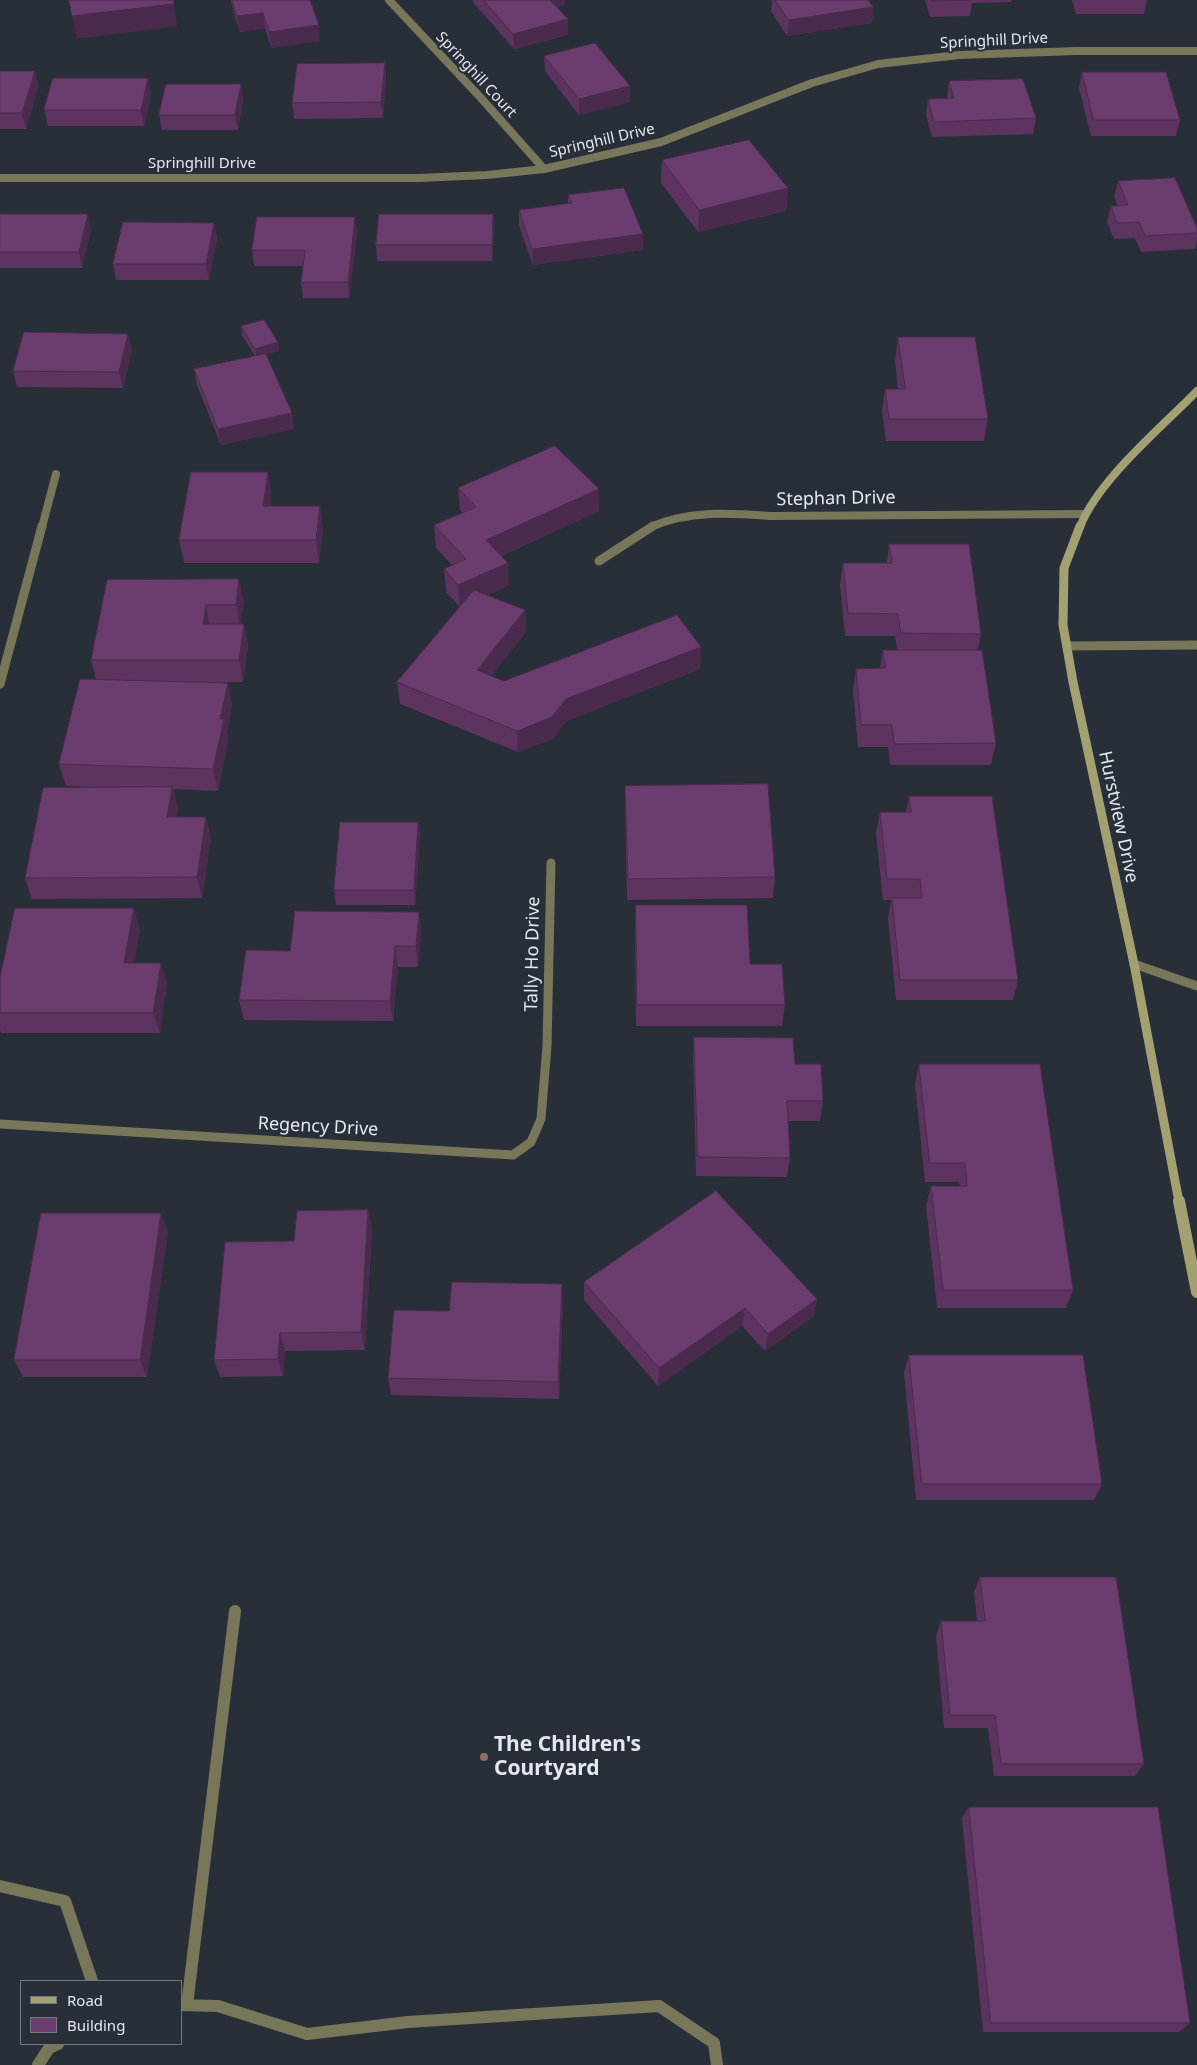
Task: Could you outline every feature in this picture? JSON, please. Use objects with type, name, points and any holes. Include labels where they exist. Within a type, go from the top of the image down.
[{"type":"street","name":"Springhill Court","points":[[389,0],[481,98],[544,169]]},
{"type":"street","name":"Springhill Drive","points":[[0,178],[419,178],[487,175],[544,169],[661,142],[812,83],[878,64],[959,55],[1076,51],[1197,51]]},
{"type":"street","name":"Hurstview Drive","points":[[1197,391],[1111,478],[1085,514],[1064,568],[1063,625],[1073,682],[1134,964],[1146,1035],[1197,1292]]},
{"type":"street","points":[[0,684],[56,474]]},
{"type":"street","name":"Stephan Drive","points":[[599,561],[661,523],[692,516],[732,513],[772,516],[1085,514]]},
{"type":"street","points":[[1067,646],[1197,645]]},
{"type":"street","name":"Tally Ho Drive","points":[[547,1046],[551,862]]},
{"type":"street","points":[[1134,964],[1197,986]]},
{"type":"street","name":"Regency Drive","points":[[0,1124],[513,1155],[531,1142],[541,1119],[547,1046]]},
{"type":"street","points":[[235,1611],[184,2005],[218,2006],[307,2034],[408,2022],[659,2006],[714,2043],[717,2065]]},
{"type":"street","points":[[0,1886],[65,1901],[92,1980]]},
{"type":"street","points":[[38,2065],[49,2048],[56,2045]]},
{"type":"building","points":[[69,0],[173,0],[174,4],[72,16]]},
{"type":"building","points":[[232,0],[310,0],[319,25],[269,32],[263,13],[237,16]]},
{"type":"building","points":[[484,0],[550,0],[568,19],[513,34]]},
{"type":"building","points":[[775,0],[868,0],[873,7],[789,20]]},
{"type":"building","points":[[932,0],[972,0],[932,1]]},
{"type":"building","points":[[595,43],[630,86],[579,99],[544,56]]},
{"type":"building","points":[[385,63],[381,102],[292,103],[297,64]]},
{"type":"building","points":[[0,71],[35,71],[22,113],[0,113]]},
{"type":"building","points":[[1082,72],[1166,72],[1180,120],[1094,120]]},
{"type":"building","points":[[53,78],[148,78],[141,110],[44,110]]},
{"type":"building","points":[[1023,79],[1036,118],[934,122],[928,99],[954,98],[949,81]]},
{"type":"building","points":[[166,84],[241,84],[235,115],[159,115]]},
{"type":"building","points":[[749,140],[788,188],[699,210],[662,160]]},
{"type":"building","points":[[1175,178],[1197,228],[1197,233],[1145,236],[1139,222],[1117,223],[1111,206],[1128,205],[1118,181]]},
{"type":"building","points":[[624,188],[643,234],[532,249],[519,210],[572,203],[568,195]]},
{"type":"building","points":[[0,214],[88,214],[79,252],[0,252]]},
{"type":"building","points":[[379,214],[493,214],[492,245],[376,245]]},
{"type":"building","points":[[257,217],[355,217],[348,282],[301,282],[305,250],[252,250]]},
{"type":"building","points":[[123,222],[214,223],[206,264],[113,264]]},
{"type":"building","points":[[264,320],[278,342],[255,349],[241,326]]},
{"type":"building","points":[[24,332],[128,334],[119,372],[13,371]]},
{"type":"building","points":[[898,337],[975,337],[988,419],[889,419],[885,389],[905,389]]},
{"type":"building","points":[[266,354],[292,413],[218,429],[194,369]]},
{"type":"building","points":[[555,446],[599,489],[486,540],[508,563],[458,585],[444,569],[466,559],[434,525],[476,507],[458,488]]},
{"type":"building","points":[[191,472],[268,472],[263,506],[320,506],[316,540],[179,540]]},
{"type":"building","points":[[889,544],[969,544],[981,634],[901,633],[898,614],[848,613],[843,563],[892,563]]},
{"type":"building","points":[[239,579],[236,605],[206,605],[203,624],[244,624],[239,660],[91,660],[107,580]]},
{"type":"building","points":[[474,590],[525,610],[477,670],[504,681],[677,615],[701,647],[566,699],[552,717],[517,731],[397,682]]},
{"type":"building","points":[[883,650],[982,650],[996,743],[894,744],[892,725],[861,725],[856,669],[885,668]]},
{"type":"building","points":[[80,679],[228,683],[220,719],[224,719],[213,769],[59,764]]},
{"type":"building","points":[[768,784],[775,877],[628,879],[625,786]]},
{"type":"building","points":[[172,787],[167,817],[206,817],[197,877],[25,878],[43,788]]},
{"type":"building","points":[[909,796],[992,796],[1018,980],[900,980],[892,898],[922,898],[920,879],[887,879],[880,812],[911,812]]},
{"type":"building","points":[[340,822],[418,822],[414,890],[334,890]]},
{"type":"building","points":[[636,905],[747,905],[750,964],[782,964],[785,1005],[637,1005]]},
{"type":"building","points":[[15,908],[134,908],[124,963],[161,963],[153,1013],[0,1013],[0,977]]},
{"type":"building","points":[[295,911],[419,912],[416,946],[395,946],[390,1001],[239,1000],[246,950],[290,951]]},
{"type":"building","points":[[694,1037],[793,1038],[795,1064],[821,1064],[823,1101],[787,1101],[790,1158],[698,1157]]},
{"type":"building","points":[[919,1064],[1040,1064],[1073,1290],[943,1290],[931,1186],[967,1186],[965,1163],[930,1163]]},
{"type":"building","points":[[716,1191],[817,1299],[768,1334],[745,1308],[659,1368],[584,1282]]},
{"type":"building","points":[[368,1210],[361,1332],[280,1333],[278,1359],[214,1360],[225,1242],[294,1241],[297,1211]]},
{"type":"building","points":[[41,1213],[161,1213],[140,1360],[14,1360]]},
{"type":"building","points":[[452,1282],[562,1284],[558,1382],[388,1378],[394,1310],[449,1311]]},
{"type":"building","points":[[909,1355],[1083,1355],[1102,1484],[922,1484]]},
{"type":"building","points":[[980,1577],[1116,1577],[1144,1764],[1001,1764],[995,1715],[950,1715],[941,1621],[985,1621]]},
{"type":"building","points":[[969,1807],[1158,1807],[1190,2023],[991,2023]]},
{"type":"place","name":"The Children's Courtyard","points":[[484,1757]]}]
